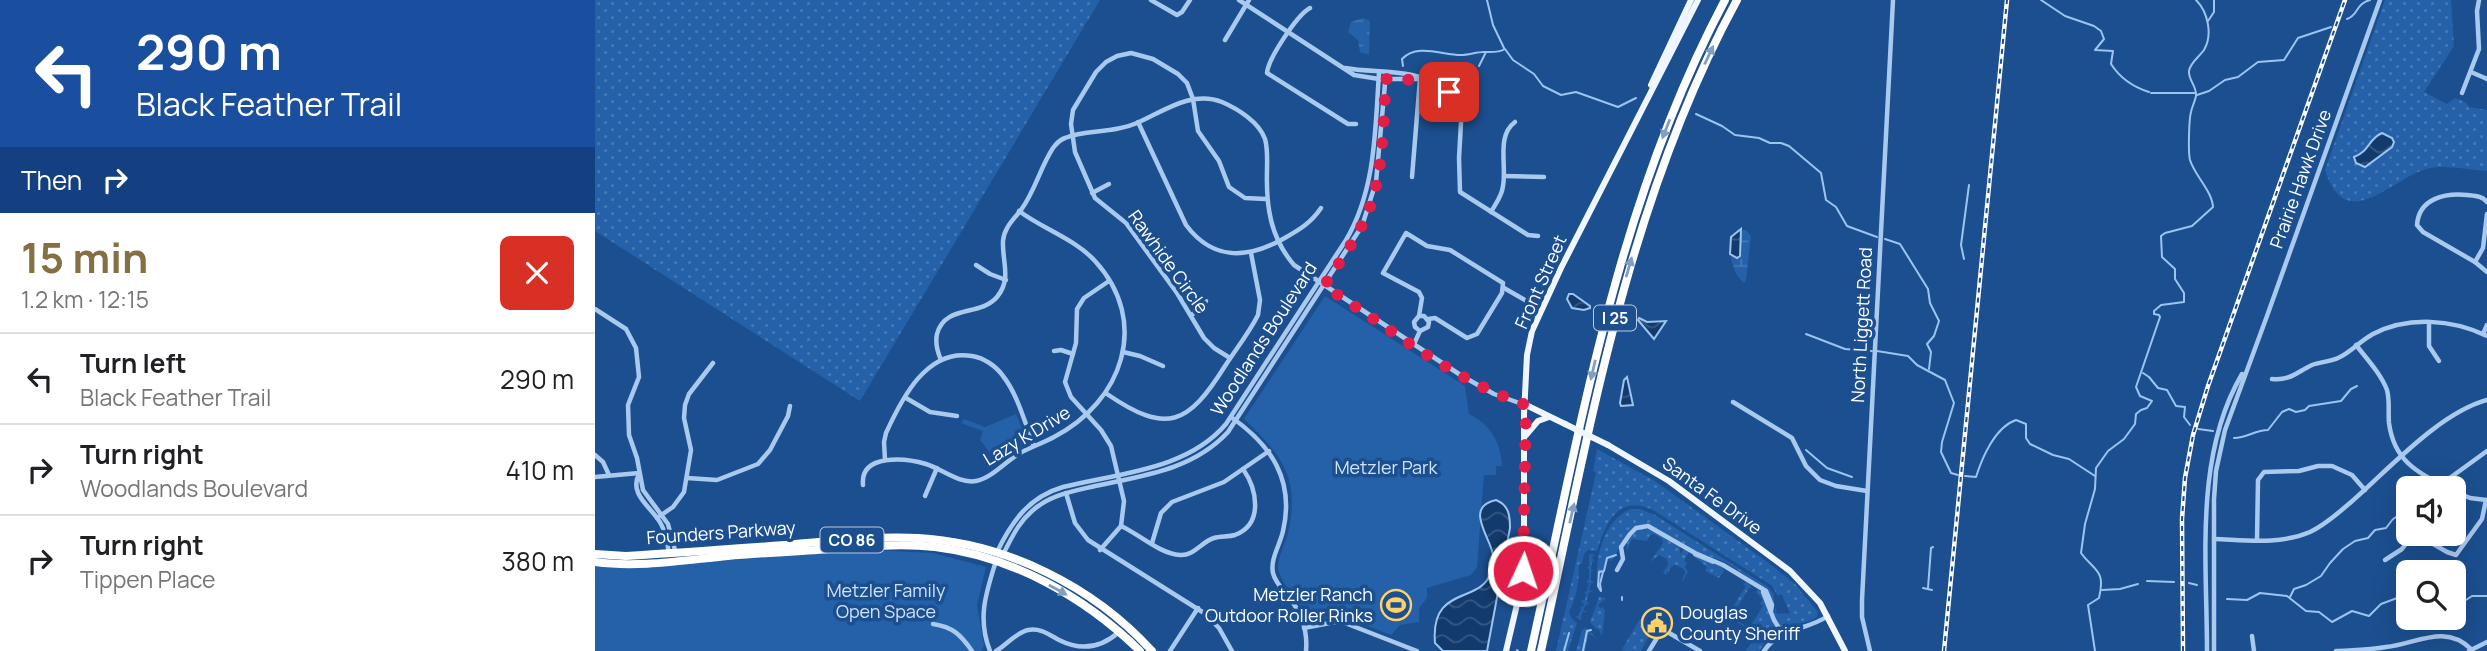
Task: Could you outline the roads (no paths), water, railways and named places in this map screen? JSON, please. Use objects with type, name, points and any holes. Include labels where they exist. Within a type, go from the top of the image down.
[{"type":"highway","name":"I 25","points":[[1531,651],[1591,379],[1622,256],[1664,132],[1725,0]]},
{"type":"highway","name":"I 25","points":[[1541,651],[1631,258],[1674,134],[1737,0]]},
{"type":"highway","name":"Founders Parkway","points":[[595,562],[618,564],[902,538],[950,542],[1051,575],[1080,591],[1113,615],[1152,651]]},
{"type":"highway","name":"Founders Parkway","points":[[595,554],[673,557]]},
{"type":"highway","name":"Founders Parkway","points":[[998,556],[1093,611],[1140,651]]},
{"type":"highway","points":[[1120,632],[1141,639]]},
{"type":"main road","name":"Front Street","points":[[1642,106],[1691,0]]},
{"type":"main road","name":"Front Street","points":[[1506,651],[1519,596],[1524,559],[1527,350],[1548,294],[1698,0]]},
{"type":"main road","name":"Santa Fe Drive","points":[[1526,405],[1608,445],[1669,481],[1785,567],[1808,588],[1828,616],[1845,651]]},
{"type":"main road","points":[[1524,437],[1538,421],[1551,417]]},
{"type":"street","points":[[1151,0],[1177,15],[1190,0]]},
{"type":"street","points":[[1239,0],[1248,2],[1357,76],[1420,79],[1438,85],[1462,101],[1459,189],[1462,194],[1528,235],[1538,236]]},
{"type":"street","name":"North Liggett Road","points":[[1870,651],[1861,609],[1893,0]]},
{"type":"street","name":"Prairie Hawk Drive","points":[[2214,651],[2214,499],[2218,458],[2246,367],[2267,316],[2380,0]]},
{"type":"street","points":[[2462,93],[2479,49],[2479,0]]},
{"type":"street","points":[[1225,40],[1248,2]]},
{"type":"street","points":[[1310,8],[1302,13],[1289,32],[1268,66],[1267,73],[1348,124],[1356,124]]},
{"type":"street","name":"Rawhide Circle","points":[[1230,358],[1209,344],[1171,284],[1126,223],[1102,206],[1092,192],[1072,136],[1071,120],[1076,106],[1101,67],[1117,56],[1137,54],[1153,59],[1182,78],[1192,99],[1198,131],[1219,161],[1229,187],[1245,198],[1266,199]]},
{"type":"street","points":[[2471,72],[2487,79]]},
{"type":"street","name":"Woodlands Boulevard","points":[[998,556],[1010,526],[1022,511],[1039,497],[1053,490],[1169,462],[1190,454],[1213,437],[1231,416],[1351,231],[1365,198],[1372,162],[1379,76]]},
{"type":"street","name":"Woodlands Boulevard","points":[[998,556],[1020,523],[1045,501],[1066,493],[1171,468],[1194,459],[1218,442],[1237,420],[1362,226],[1378,173],[1386,76]]},
{"type":"street","points":[[1412,177],[1420,79]]},
{"type":"street","points":[[941,360],[936,342],[943,322],[956,313],[988,305],[1000,294],[1006,279],[1004,234],[1031,194],[1055,146],[1062,139],[1114,131],[1192,99],[1207,98],[1219,101],[1248,118],[1261,130],[1267,148],[1266,199],[1269,218],[1278,242],[1294,265],[1488,391],[1526,405]]},
{"type":"street","points":[[1138,122],[1191,231],[1214,248],[1232,253],[1251,253],[1278,242],[1307,225],[1321,208]]},
{"type":"street","points":[[1491,212],[1501,195],[1505,134],[1515,122]]},
{"type":"street","points":[[1504,176],[1544,177]]},
{"type":"street","points":[[1092,192],[1109,184]]},
{"type":"street","points":[[2487,202],[2480,197],[2444,194],[2429,203],[2417,222],[2418,228],[2423,232],[2475,262],[2487,272]]},
{"type":"street","name":"Lazy K Drive","points":[[885,460],[913,462],[937,468],[962,480],[978,481],[1034,446],[1054,438],[1087,415],[1107,394],[1123,352],[1124,321],[1121,306],[1109,281],[1086,253],[1019,211]]},
{"type":"street","points":[[2475,262],[2483,248],[2487,214]]},
{"type":"street","points":[[1420,331],[1414,325],[1419,316],[1422,298],[1419,292],[1383,273],[1406,233],[1427,246],[1454,252],[1502,282],[1504,288],[1530,303],[1538,318]]},
{"type":"street","points":[[1107,394],[1143,416],[1158,419],[1174,417],[1198,405],[1255,320],[1259,309],[1259,294],[1251,253]]},
{"type":"street","points":[[976,265],[990,275],[1006,279]]},
{"type":"street","points":[[1100,550],[1121,526],[1125,510],[1120,480],[1107,439],[1067,389],[1066,375],[1076,343],[1076,316],[1080,304],[1109,281]]},
{"type":"street","points":[[1419,316],[1435,318],[1467,338],[1471,337],[1477,334],[1504,288]]},
{"type":"street","points":[[1530,303],[1538,302],[1548,294]]},
{"type":"street","points":[[1191,315],[1201,309],[1206,301]]},
{"type":"street","points":[[595,309],[626,329],[636,348],[639,377],[628,405],[629,435],[645,494],[671,530],[673,557]]},
{"type":"street","points":[[1414,344],[1420,331],[1428,327],[1428,319]]},
{"type":"street","points":[[2429,322],[2429,346],[2439,361]]},
{"type":"street","points":[[2273,379],[2293,377],[2313,365],[2340,357],[2387,328],[2429,322],[2458,326],[2485,335],[2487,325]]},
{"type":"street","points":[[2356,345],[2387,391],[2391,431],[2401,458],[2426,476]]},
{"type":"street","points":[[1054,351],[1073,354]]},
{"type":"street","points":[[1123,352],[1163,366]]},
{"type":"street","points":[[863,485],[862,475],[865,470],[885,460],[885,436],[920,375],[941,360],[957,355],[975,357],[997,369],[1009,385],[1034,446]]},
{"type":"street","points":[[660,516],[680,500],[687,478],[691,443],[684,409],[689,394],[713,363]]},
{"type":"street","name":"Prairie Hawk Drive","points":[[2207,651],[2207,517],[2210,475],[2223,421],[2246,367]]},
{"type":"street","points":[[906,398],[930,412],[957,416]]},
{"type":"street","points":[[2214,539],[2281,540],[2311,531],[2334,516],[2453,414],[2487,400]]},
{"type":"street","points":[[1733,402],[1792,438],[1803,463],[1820,480],[1836,486],[1867,491]]},
{"type":"street","points":[[687,478],[717,480],[758,464],[769,450],[790,406]]},
{"type":"street","points":[[1231,416],[1255,435],[1269,451],[1282,477],[1286,505],[1285,522],[1273,573],[1296,607],[1304,628],[1306,651]]},
{"type":"street","points":[[1151,542],[1167,505],[1219,485],[1269,451]]},
{"type":"street","points":[[2455,476],[2474,458],[2487,451]]},
{"type":"street","points":[[595,455],[609,475]]},
{"type":"street","points":[[2257,540],[2258,480],[2264,472],[2332,466],[2352,475],[2365,490]]},
{"type":"street","points":[[925,496],[937,468]]},
{"type":"street","points":[[1121,526],[1172,554],[1187,554],[1213,538],[1234,535],[1252,521],[1256,504],[1251,480],[1244,469]]},
{"type":"street","points":[[595,477],[639,473]]},
{"type":"street","points":[[1045,501],[1053,490]]},
{"type":"street","points":[[1066,493],[1078,529],[1100,550],[1198,608],[1214,622],[1232,651]]},
{"type":"street","points":[[2466,496],[2486,500],[2482,519],[2466,541]]},
{"type":"street","points":[[1617,570],[1623,561],[1622,547],[1630,534],[1636,528],[1646,526],[1723,565],[1763,591],[1769,597],[1774,620],[1782,633]]},
{"type":"street","points":[[2385,560],[2405,546]]},
{"type":"street","points":[[2436,546],[2456,555],[2462,546]]},
{"type":"street","points":[[990,651],[983,628],[983,603],[998,556]]},
{"type":"street","points":[[1173,650],[1198,608]]},
{"type":"street","points":[[1764,651],[1782,633],[1814,624],[1828,616]]},
{"type":"street","points":[[1304,628],[1345,622],[1417,651]]},
{"type":"street","points":[[933,624],[957,631],[972,651]]},
{"type":"street","points":[[1650,651],[1663,630],[1700,651]]},
{"type":"street","points":[[996,651],[1027,631],[1043,631],[1067,644],[1090,648],[1105,643],[1120,632]]},
{"type":"street","points":[[2336,651],[2393,646],[2433,635],[2457,639],[2470,650],[2487,642]]},
{"type":"street","points":[[2252,636],[2254,651]]},
{"type":"water","points":[[2382,133],[2392,138],[2392,147],[2365,167],[2356,163],[2354,157]]},
{"type":"water","points":[[1741,229],[1740,256],[1737,258],[1730,254],[1731,237]]},
{"type":"water","points":[[1569,294],[1573,294],[1590,308],[1572,308],[1567,299]]},
{"type":"water","points":[[1639,318],[1647,322],[1666,321],[1654,339]]},
{"type":"water","points":[[1627,377],[1633,405],[1621,406],[1624,380]]},
{"type":"water","points":[[1496,500],[1506,508],[1510,528],[1487,651],[1443,651],[1435,643],[1440,612],[1448,603],[1486,582],[1492,570],[1493,555],[1480,516],[1481,509],[1486,504]]},
{"type":"waterway","points":[[1487,0],[1493,25],[1504,48]]},
{"type":"waterway","points":[[2041,0],[2065,16],[2101,31],[2104,39],[2095,50],[2113,51],[2111,64],[2118,74],[2132,85],[2149,92]]},
{"type":"waterway","points":[[2095,651],[2088,605],[2099,598],[2101,581],[2097,571],[2081,553],[2085,524],[2095,489],[2096,468],[2108,451],[2124,439],[2135,424],[2136,414],[2147,408],[2152,401],[2140,396],[2136,387],[2160,317],[2154,314],[2154,311],[2161,305],[2184,302],[2184,293],[2175,279],[2175,269],[2162,257],[2161,236],[2192,226],[2213,207],[2210,195],[2189,156],[2190,116],[2196,96],[2189,71],[2204,50],[2209,31],[2204,11],[2196,0]]},
{"type":"waterway","points":[[2208,21],[2214,12],[2214,0]]},
{"type":"waterway","points":[[2347,19],[2370,0]]},
{"type":"waterway","points":[[2197,95],[2209,91],[2225,80],[2238,77],[2258,62],[2284,60],[2298,38],[2331,27]]},
{"type":"waterway","points":[[1403,66],[1402,59],[1415,52],[1461,55],[1505,49],[1513,60],[1534,74],[1543,86],[1561,95],[1576,92],[1618,107],[1636,98]]},
{"type":"waterway","points":[[1479,66],[1486,52]]},
{"type":"waterway","points":[[2151,93],[2195,93]]},
{"type":"waterway","points":[[1696,114],[1735,135],[1789,146],[1821,173],[1826,200],[1836,207],[1847,226],[1877,237]]},
{"type":"waterway","points":[[1964,259],[1961,245],[1969,185]]},
{"type":"waterway","points":[[1885,239],[1900,244],[1928,289],[1930,303],[1939,321],[1934,336],[1927,344],[1931,352],[1929,369]]},
{"type":"waterway","points":[[1806,334],[1845,349],[1872,351]]},
{"type":"waterway","points":[[1877,351],[1908,356],[1917,365],[1945,380],[1954,403],[1941,452],[1951,473],[1958,475]]},
{"type":"waterway","points":[[2143,373],[2158,388],[2167,390],[2176,406],[2185,407],[2184,417],[2190,425]]},
{"type":"waterway","points":[[2234,438],[2268,430],[2282,412],[2289,409],[2296,412],[2309,406],[2341,401],[2357,386]]},
{"type":"waterway","points":[[1965,476],[1976,477],[1996,436],[2016,420],[2026,424],[2026,438],[2030,444],[2069,459],[2095,476]]},
{"type":"waterway","points":[[2198,429],[2213,431]]},
{"type":"waterway","points":[[1806,450],[1827,468],[1852,477]]},
{"type":"waterway","points":[[2290,597],[2294,589],[2321,576],[2343,549],[2355,541],[2368,538],[2375,530],[2386,528],[2396,517]]},
{"type":"waterway","points":[[1928,588],[1933,547]]},
{"type":"waterway","points":[[1601,591],[1598,586],[1599,572],[1604,571],[1607,558],[1616,555]]},
{"type":"waterway","points":[[1694,555],[1713,563]]},
{"type":"waterway","points":[[1601,590],[1603,572]]},
{"type":"waterway","points":[[2147,581],[2174,582]]},
{"type":"waterway","points":[[2189,583],[2197,585]]},
{"type":"waterway","points":[[2102,590],[2138,584]]},
{"type":"waterway","points":[[1923,588],[1932,590]]},
{"type":"waterway","points":[[2227,599],[2247,600],[2260,593],[2287,596],[2306,611],[2319,612],[2332,622],[2352,611],[2369,616],[2381,604],[2396,598]]},
{"type":"waterway","points":[[2466,600],[2472,596],[2487,596]]},
{"type":"waterway","points":[[1583,651],[1587,631],[1591,630]]},
{"type":"waterway","points":[[1564,651],[1569,633]]},
{"type":"railway","points":[[1944,651],[2007,0]]},
{"type":"railway","points":[[2183,651],[2182,519],[2185,478],[2193,435],[2345,0]]},
{"type":"place","name":"Metzler Ranch Outdoor Roller Rinks","points":[[1396,605]]},
{"type":"place","name":"Douglas County Sheriff","points":[[1657,623]]},
{"type":"park label","name":"Metzler Park","points":[[1386,468]]},
{"type":"park label","name":"Metzler Family Open Space","points":[[886,601]]}]
